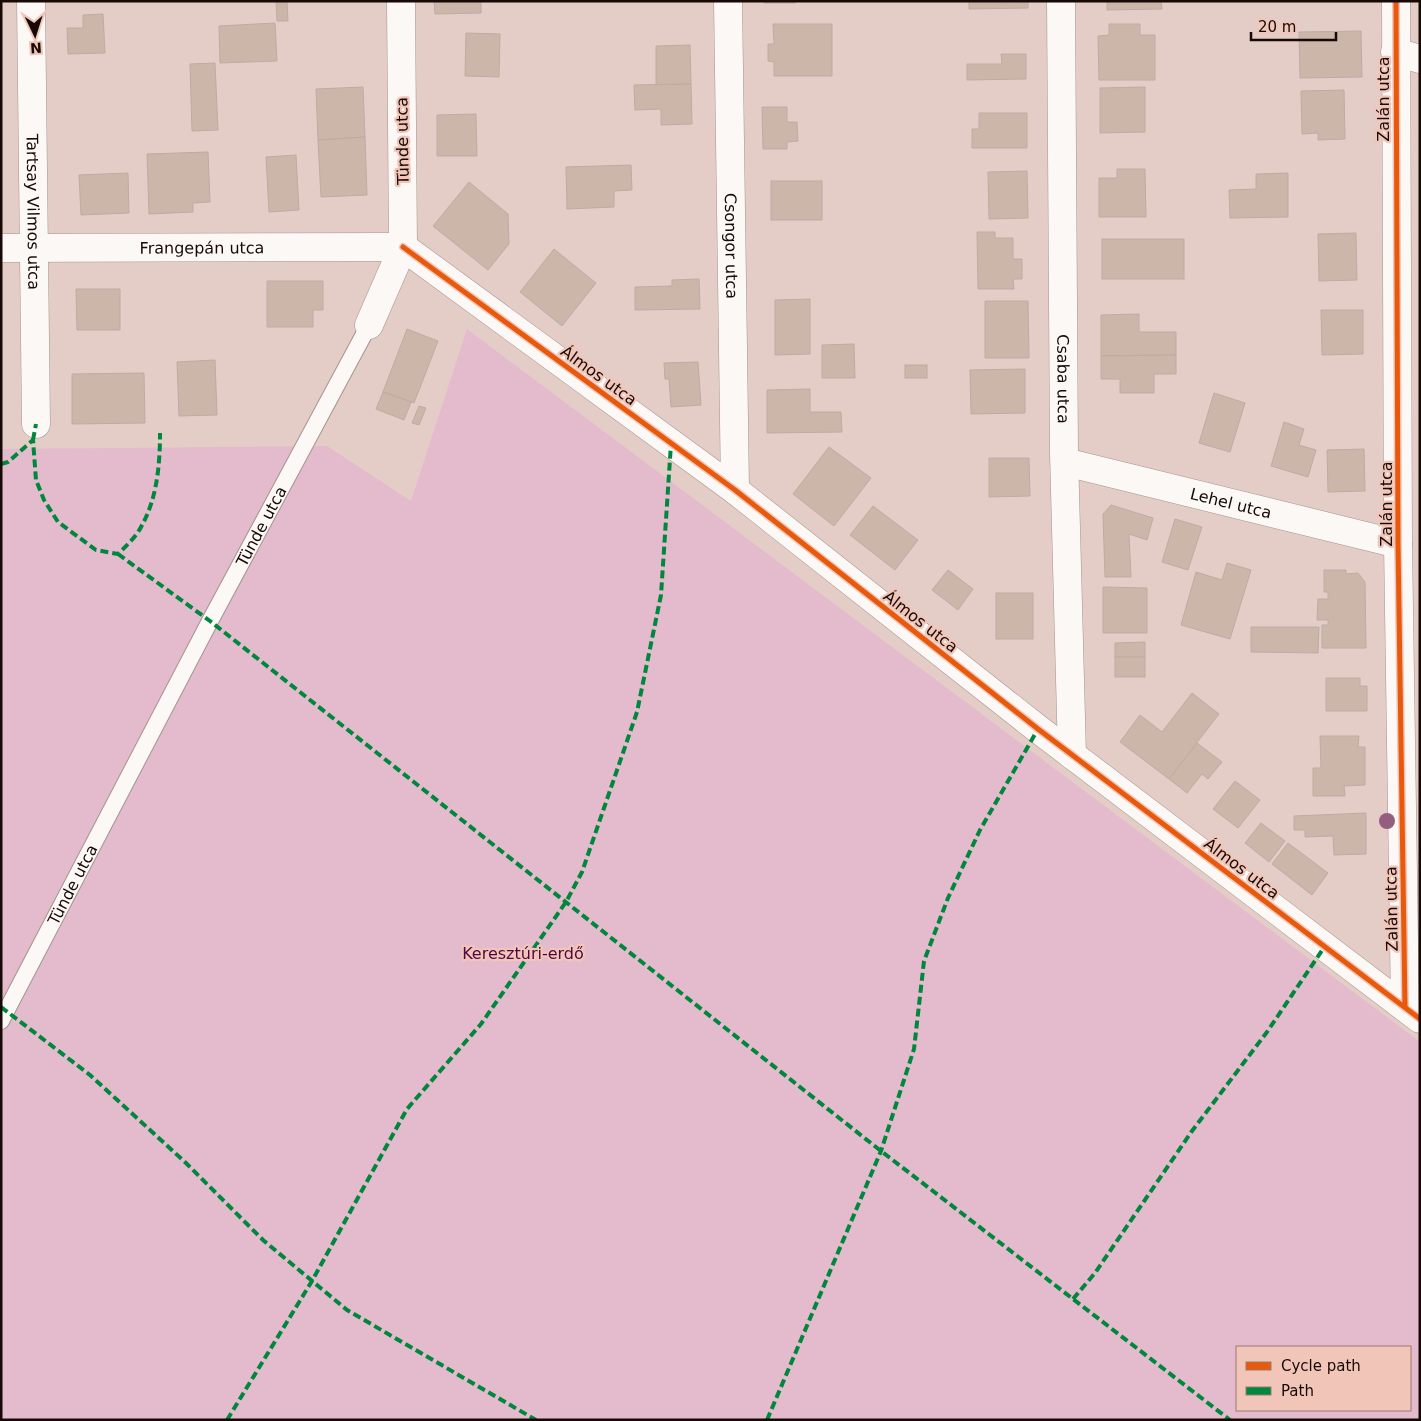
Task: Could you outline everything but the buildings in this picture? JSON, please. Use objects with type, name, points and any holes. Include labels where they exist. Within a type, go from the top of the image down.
[{"type":"street","name":"Tartsay Vilmos utca","points":[[31,1],[36,424]]},
{"type":"street","name":"Tünde utca","points":[[369,325],[403,247],[401,1]]},
{"type":"street","name":"Csongor utca","points":[[728,1],[735,490]]},
{"type":"street","name":"Csaba utca","points":[[1061,1],[1065,462],[1072,755]]},
{"type":"street","name":"Zalán utca","points":[[1396,1],[1408,56],[1398,544],[1410,604],[1412,1013]]},
{"type":"street","name":"Frangepán utca","points":[[1,248],[403,247]]},
{"type":"street","name":"Álmos utca","points":[[403,247],[735,490],[1072,755],[1412,1013]]},
{"type":"street","name":"Lehel utca","points":[[1065,462],[1398,544]]},
{"type":"lane","name":"Tünde utca","points":[[1,1022],[210,621],[369,325]]},
{"type":"green space","name":"Keresztúri-erdő","points":[[467,329],[1420,1042],[1420,1420],[1,1420],[1,449],[327,446],[411,501]]},
{"type":"marked path","points":[[33,440],[36,424]]},
{"type":"marked path","points":[[1,464],[8,462],[33,440],[36,480],[44,500],[58,522],[96,550],[118,554],[139,531],[151,505],[158,469],[160,433]]},
{"type":"marked path","points":[[227,1420],[312,1281],[407,1109],[481,1024],[566,902],[582,872],[637,712],[661,595],[671,444]]},
{"type":"marked path","points":[[118,554],[210,621],[881,1151],[1230,1420]]},
{"type":"marked path","points":[[767,1420],[881,1151],[914,1049],[924,961],[948,898],[980,830],[1038,729]]},
{"type":"marked path","points":[[1073,1299],[1095,1273],[1192,1131],[1267,1032],[1325,946]]},
{"type":"marked path","points":[[1,1007],[90,1075],[186,1163],[263,1240],[347,1310],[536,1420]]},
{"type":"cycle path","points":[[1396,1],[1398,544],[1405,1007]]},
{"type":"cycle path","points":[[403,247],[735,490],[1038,729],[1420,1019]]}]
